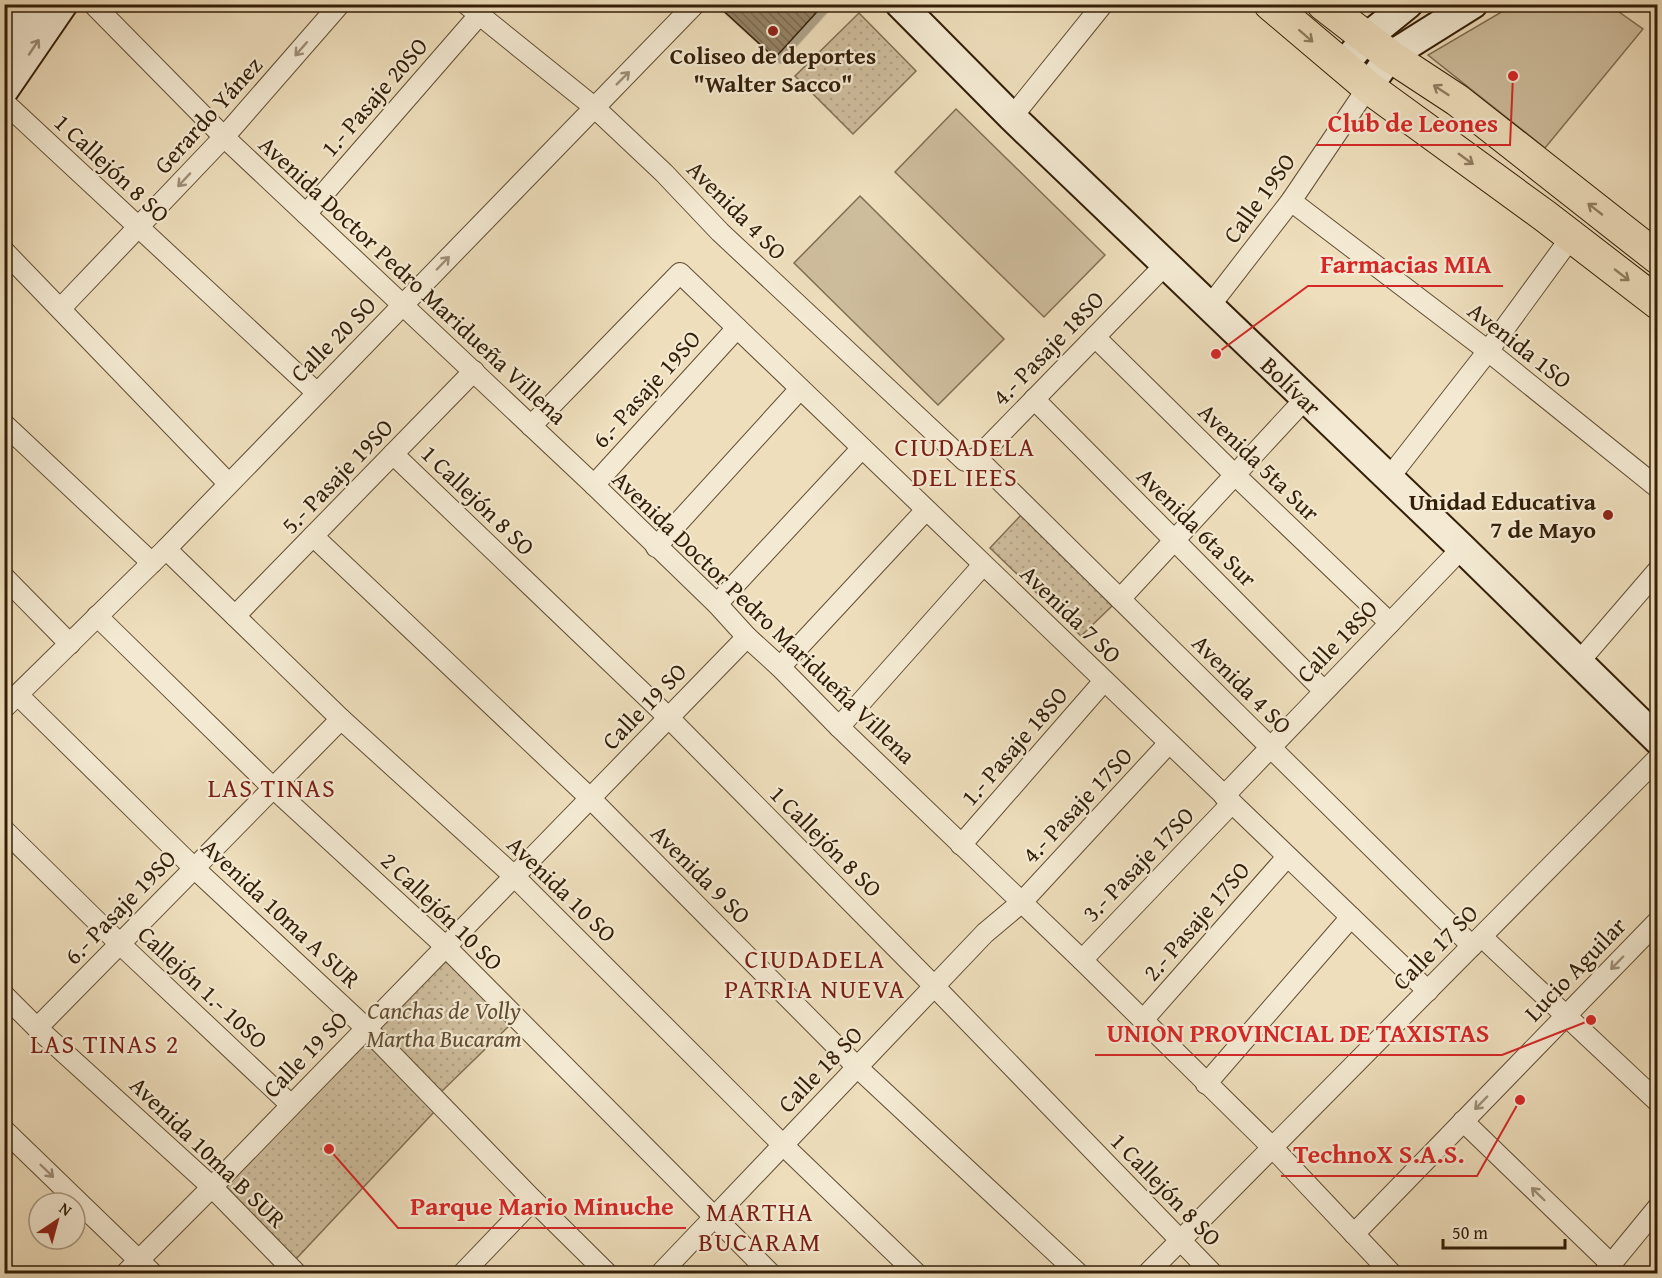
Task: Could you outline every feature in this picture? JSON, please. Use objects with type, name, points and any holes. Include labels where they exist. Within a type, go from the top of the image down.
[{"type":"main road","points":[[1270,4],[1368,87],[1572,236],[1658,303]]},
{"type":"main road","points":[[1323,4],[1378,47],[1457,100],[1658,258]]},
{"type":"street","points":[[4,46],[33,4]]},
{"type":"street","points":[[4,90],[63,4]]},
{"type":"street","name":"Avenida Doctor Pedro Maridueña Villena","points":[[93,4],[224,137],[594,485],[839,727],[1082,960],[1273,1148],[1392,1274]]},
{"type":"street","name":"Gerardo Yánez","points":[[61,308],[224,137],[340,4]]},
{"type":"street","name":"Calle 20 SO","points":[[11,701],[166,549],[695,4]]},
{"type":"street","name":"Bolívar","points":[[900,4],[1012,117],[1462,548],[1658,740]]},
{"type":"street","points":[[1012,117],[1103,4]]},
{"type":"street","points":[[1368,87],[1378,47],[1408,4]]},
{"type":"street","points":[[1343,66],[1378,47],[1473,4]]},
{"type":"street","name":"Avenida 4 SO","points":[[473,9],[594,107],[664,173],[720,232],[971,459],[1120,599],[1270,747],[1477,941],[1566,1016],[1658,1102]]},
{"type":"street","name":"1.- Pasaje 20SO","points":[[306,214],[473,9]]},
{"type":"street","name":"Calle 19SO","points":[[1209,307],[1291,201],[1368,87]]},
{"type":"street","name":"1 Callejón 8 SO","points":[[4,102],[316,392]]},
{"type":"street","name":"Avenida 1SO","points":[[1291,201],[1488,351],[1658,488]]},
{"type":"street","points":[[1388,479],[1488,351],[1572,236]]},
{"type":"street","points":[[4,251],[228,483]]},
{"type":"street","name":"4.- Pasaje 18SO","points":[[971,459],[1034,399],[1165,265]]},
{"type":"street","name":"Avenida 7 SO","points":[[531,426],[680,273],[1428,991]]},
{"type":"street","name":"6.- Pasaje 19SO","points":[[594,485],[737,328]]},
{"type":"street","name":"Avenida 5ta Sur","points":[[1095,336],[1235,475],[1390,623]]},
{"type":"street","name":"5.- Pasaje 19SO","points":[[235,616],[474,371]]},
{"type":"street","points":[[656,547],[800,389]]},
{"type":"street","name":"Avenida 6ta Sur","points":[[1034,399],[1324,691]]},
{"type":"street","points":[[1120,599],[1305,399]]},
{"type":"street","points":[[5,427],[152,563]]},
{"type":"street","points":[[717,604],[862,448]]},
{"type":"street","name":"1 Callejón 8 SO","points":[[393,454],[668,717],[934,986],[1213,1274]]},
{"type":"street","points":[[780,667],[926,510]]},
{"type":"street","name":"Avenida 9 SO","points":[[314,536],[590,798],[857,1067],[1079,1274]]},
{"type":"street","name":"Calle 18SO","points":[[1228,800],[1270,747],[1462,548]]},
{"type":"street","name":"Avenida 10 SO","points":[[166,549],[341,718],[514,876],[783,1145],[917,1274]]},
{"type":"street","points":[[839,727],[983,564]]},
{"type":"street","points":[[1578,663],[1658,570]]},
{"type":"street","points":[[4,577],[70,644]]},
{"type":"street","name":"2 Callejón 10 SO","points":[[97,616],[272,787],[445,946],[771,1274]]},
{"type":"street","name":"Calle 19 SO","points":[[131,1266],[212,1187],[747,637]]},
{"type":"street","name":"1.- Pasaje 18SO","points":[[961,845],[1104,681]]},
{"type":"street","name":"Avenida 10ma A SUR","points":[[11,701],[366,1028],[608,1274]]},
{"type":"street","name":"6.- Pasaje 19SO","points":[[38,1028],[341,718]]},
{"type":"street","name":"4.- Pasaje 17SO","points":[[1022,902],[1169,743]]},
{"type":"street","name":"Calle 17 SO","points":[[1147,1274],[1658,758]]},
{"type":"street","name":"3.- Pasaje 17SO","points":[[1082,960],[1228,800]]},
{"type":"street","name":"Callejón 1.- 10SO","points":[[4,830],[120,944],[291,1104]]},
{"type":"street","name":"2.- Pasaje 17SO","points":[[1143,1020],[1287,856]]},
{"type":"street","name":"Calle 18 SO","points":[[660,1274],[985,933],[1022,902]]},
{"type":"street","points":[[1206,1084],[1351,917]]},
{"type":"street","name":"Lucio Aguilar","points":[[1354,1234],[1655,928]]},
{"type":"street","name":"Avenida 10ma B SUR","points":[[4,995],[212,1187],[297,1274]]},
{"type":"street","points":[[1463,1121],[1607,1269],[1658,1207]]},
{"type":"street","points":[[4,1130],[131,1266],[153,1274]]},
{"type":"street","points":[[462,1274],[533,1200]]},
{"type":"green space","points":[[1515,4],[1609,5],[1643,29],[1545,148],[1428,55]]},
{"type":"green space","points":[[859,13],[916,71],[853,134],[795,76]]},
{"type":"green space","points":[[956,109],[1105,255],[1044,317],[895,172]]},
{"type":"green space","points":[[860,196],[1004,339],[938,405],[794,263]]},
{"type":"green space","points":[[1022,514],[1112,606],[1081,636],[990,548]]},
{"type":"green space","name":"Canchas de Volly Martha Bucaram","points":[[444,957],[512,1023],[438,1095],[375,1029]]},
{"type":"green space","points":[[366,1037],[435,1111],[296,1259],[222,1187]]},
{"type":"building","name":"Coliseo de deportes \"Walter Sacco\"","points":[[716,4],[824,4],[775,58]]},
{"type":"place","name":"Coliseo de deportes \"Walter Sacco\"","points":[[773,31]]},
{"type":"place","name":"Club de Leones","points":[[1513,76]]},
{"type":"place","name":"Farmacias MIA","points":[[1216,354]]},
{"type":"place","name":"Unidad Educativa 7 de Mayo","points":[[1608,515]]},
{"type":"place","name":"UNION PROVINCIAL DE TAXISTAS","points":[[1591,1020]]},
{"type":"place","name":"TechnoX S.A.S.","points":[[1520,1100]]},
{"type":"place","name":"Parque Mario Minuche","points":[[329,1149]]},
{"type":"district","name":"CIUDADELA DEL IEES","points":[[965,460]]},
{"type":"district","name":"LAS TINAS","points":[[272,787]]},
{"type":"district","name":"CIUDADELA PATRIA NUEVA","points":[[815,973]]},
{"type":"district","name":"LAS TINAS 2","points":[[105,1043]]},
{"type":"district","name":"MARTHA BUCARAM","points":[[760,1226]]}]
